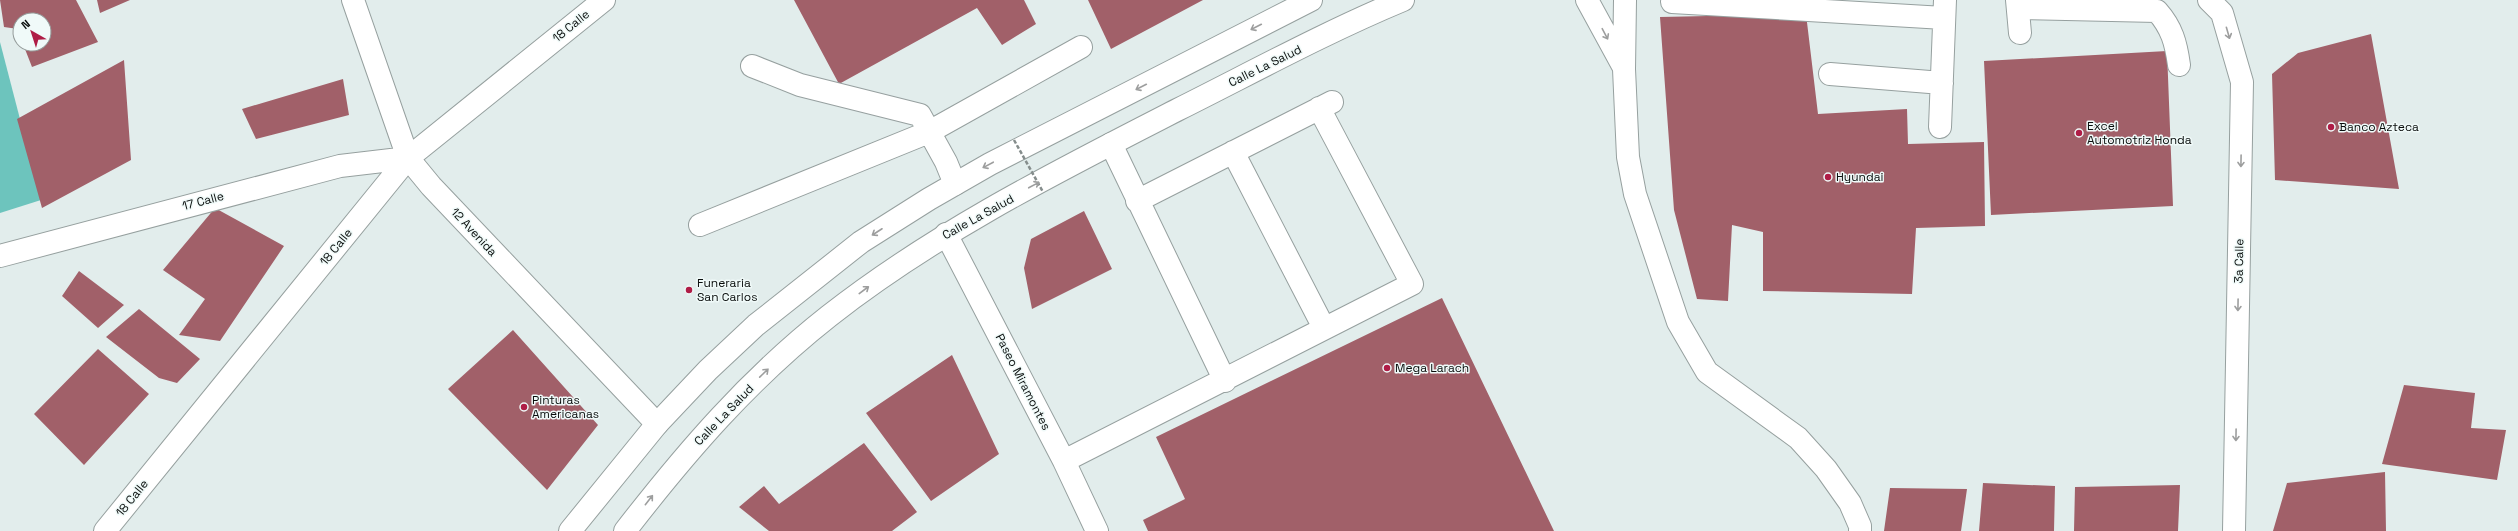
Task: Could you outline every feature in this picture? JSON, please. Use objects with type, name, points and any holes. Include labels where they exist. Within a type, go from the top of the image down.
[{"type":"street","name":"12 Avenida","points":[[353,0],[408,158],[436,192],[657,424]]},
{"type":"street","name":"18 Calle","points":[[105,531],[408,158],[604,0]]},
{"type":"street","points":[[570,531],[657,424],[719,360],[756,325],[807,283],[861,242],[954,184],[1311,0]]},
{"type":"street","name":"Calle La Salud","points":[[625,531],[683,457],[729,407],[776,362],[828,317],[886,274],[946,234],[1111,144],[1403,0]]},
{"type":"street","points":[[1587,0],[1624,69]]},
{"type":"street","points":[[1625,0],[1624,69],[1628,157],[1635,194],[1678,322],[1708,372],[1798,438],[1826,469],[1850,503],[1860,526],[1860,531]]},
{"type":"street","name":"3a Calle","points":[[2209,0],[2222,13],[2242,82],[2234,531]]},
{"type":"street","points":[[1672,2],[1944,9],[1940,127]]},
{"type":"street","points":[[2020,33],[2018,4],[2157,11],[2167,22],[2176,40],[2179,65]]},
{"type":"street","points":[[700,225],[929,132],[1081,47]]},
{"type":"street","points":[[752,66],[800,85],[920,115],[954,184]]},
{"type":"street","points":[[1830,74],[1942,83]]},
{"type":"street","points":[[1064,461],[1225,381],[1324,328],[1412,284],[1326,105],[1137,201]]},
{"type":"street","points":[[1111,144],[1137,201],[1225,381]]},
{"type":"street","points":[[1233,152],[1324,328]]},
{"type":"street","name":"17 Calle","points":[[0,256],[340,166],[408,158]]},
{"type":"street","name":"Paseo Miramontes","points":[[946,234],[1064,461],[1097,531]]},
{"type":"path","points":[[1014,140],[1044,192]]},
{"type":"shaded area","points":[[0,42],[41,200],[0,213]]},
{"type":"building","points":[[0,0],[76,0],[98,42],[32,67],[26,52],[52,52],[52,12],[12,12],[12,28],[4,27]]},
{"type":"building","points":[[97,0],[130,0],[100,13]]},
{"type":"building","points":[[794,0],[1024,0],[1036,24],[1002,45],[977,8],[839,84]]},
{"type":"building","points":[[1088,0],[1203,0],[1111,49]]},
{"type":"building","name":"Hyundai","points":[[1806,14],[1818,114],[1907,109],[1908,144],[1984,142],[1985,226],[1916,228],[1912,294],[1763,291],[1763,232],[1732,225],[1728,301],[1697,299],[1674,210],[1660,17]]},
{"type":"building","name":"Banco Azteca","points":[[2371,34],[2399,189],[2275,180],[2272,74],[2298,53]]},
{"type":"building","name":"Excel Automotriz Honda","points":[[2167,51],[2173,206],[1991,215],[1984,61]]},
{"type":"building","points":[[124,60],[131,160],[42,208],[17,119]]},
{"type":"building","points":[[343,79],[349,115],[256,139],[242,109]]},
{"type":"building","points":[[215,208],[284,246],[220,341],[179,335],[205,299],[163,270]]},
{"type":"building","points":[[1084,211],[1112,269],[1032,309],[1024,268],[1031,239]]},
{"type":"building","points":[[79,271],[124,305],[98,328],[62,296]]},
{"type":"building","name":"Mega Larach","points":[[1442,298],[1554,531],[1148,531],[1143,520],[1185,499],[1156,437]]},
{"type":"building","points":[[139,309],[200,359],[177,383],[159,378],[106,337]]},
{"type":"building","name":"Pinturas Americanas","points":[[513,330],[598,425],[547,490],[448,389]]},
{"type":"building","points":[[98,349],[149,394],[84,465],[34,414]]},
{"type":"building","points":[[952,355],[999,454],[931,501],[866,413]]},
{"type":"building","points":[[2404,385],[2475,393],[2471,428],[2506,430],[2497,480],[2382,464]]},
{"type":"building","points":[[864,443],[917,512],[892,531],[769,531],[739,507],[764,486],[779,504]]},
{"type":"building","points":[[2385,472],[2386,531],[2273,531],[2287,483]]},
{"type":"building","points":[[1983,483],[2055,486],[2054,531],[1979,531]]},
{"type":"building","points":[[2180,485],[2178,531],[2074,531],[2075,487]]},
{"type":"building","points":[[1890,488],[1967,489],[1961,531],[1884,531]]},
{"type":"place","name":"Banco Azteca","points":[[2331,127]]},
{"type":"place","name":"Excel Automotriz Honda","points":[[2079,133]]},
{"type":"place","name":"Hyundai","points":[[1828,177]]},
{"type":"place","name":"Funeraria San Carlos","points":[[689,290]]},
{"type":"place","name":"Mega Larach","points":[[1387,368]]},
{"type":"place","name":"Pinturas Americanas","points":[[524,407]]}]
